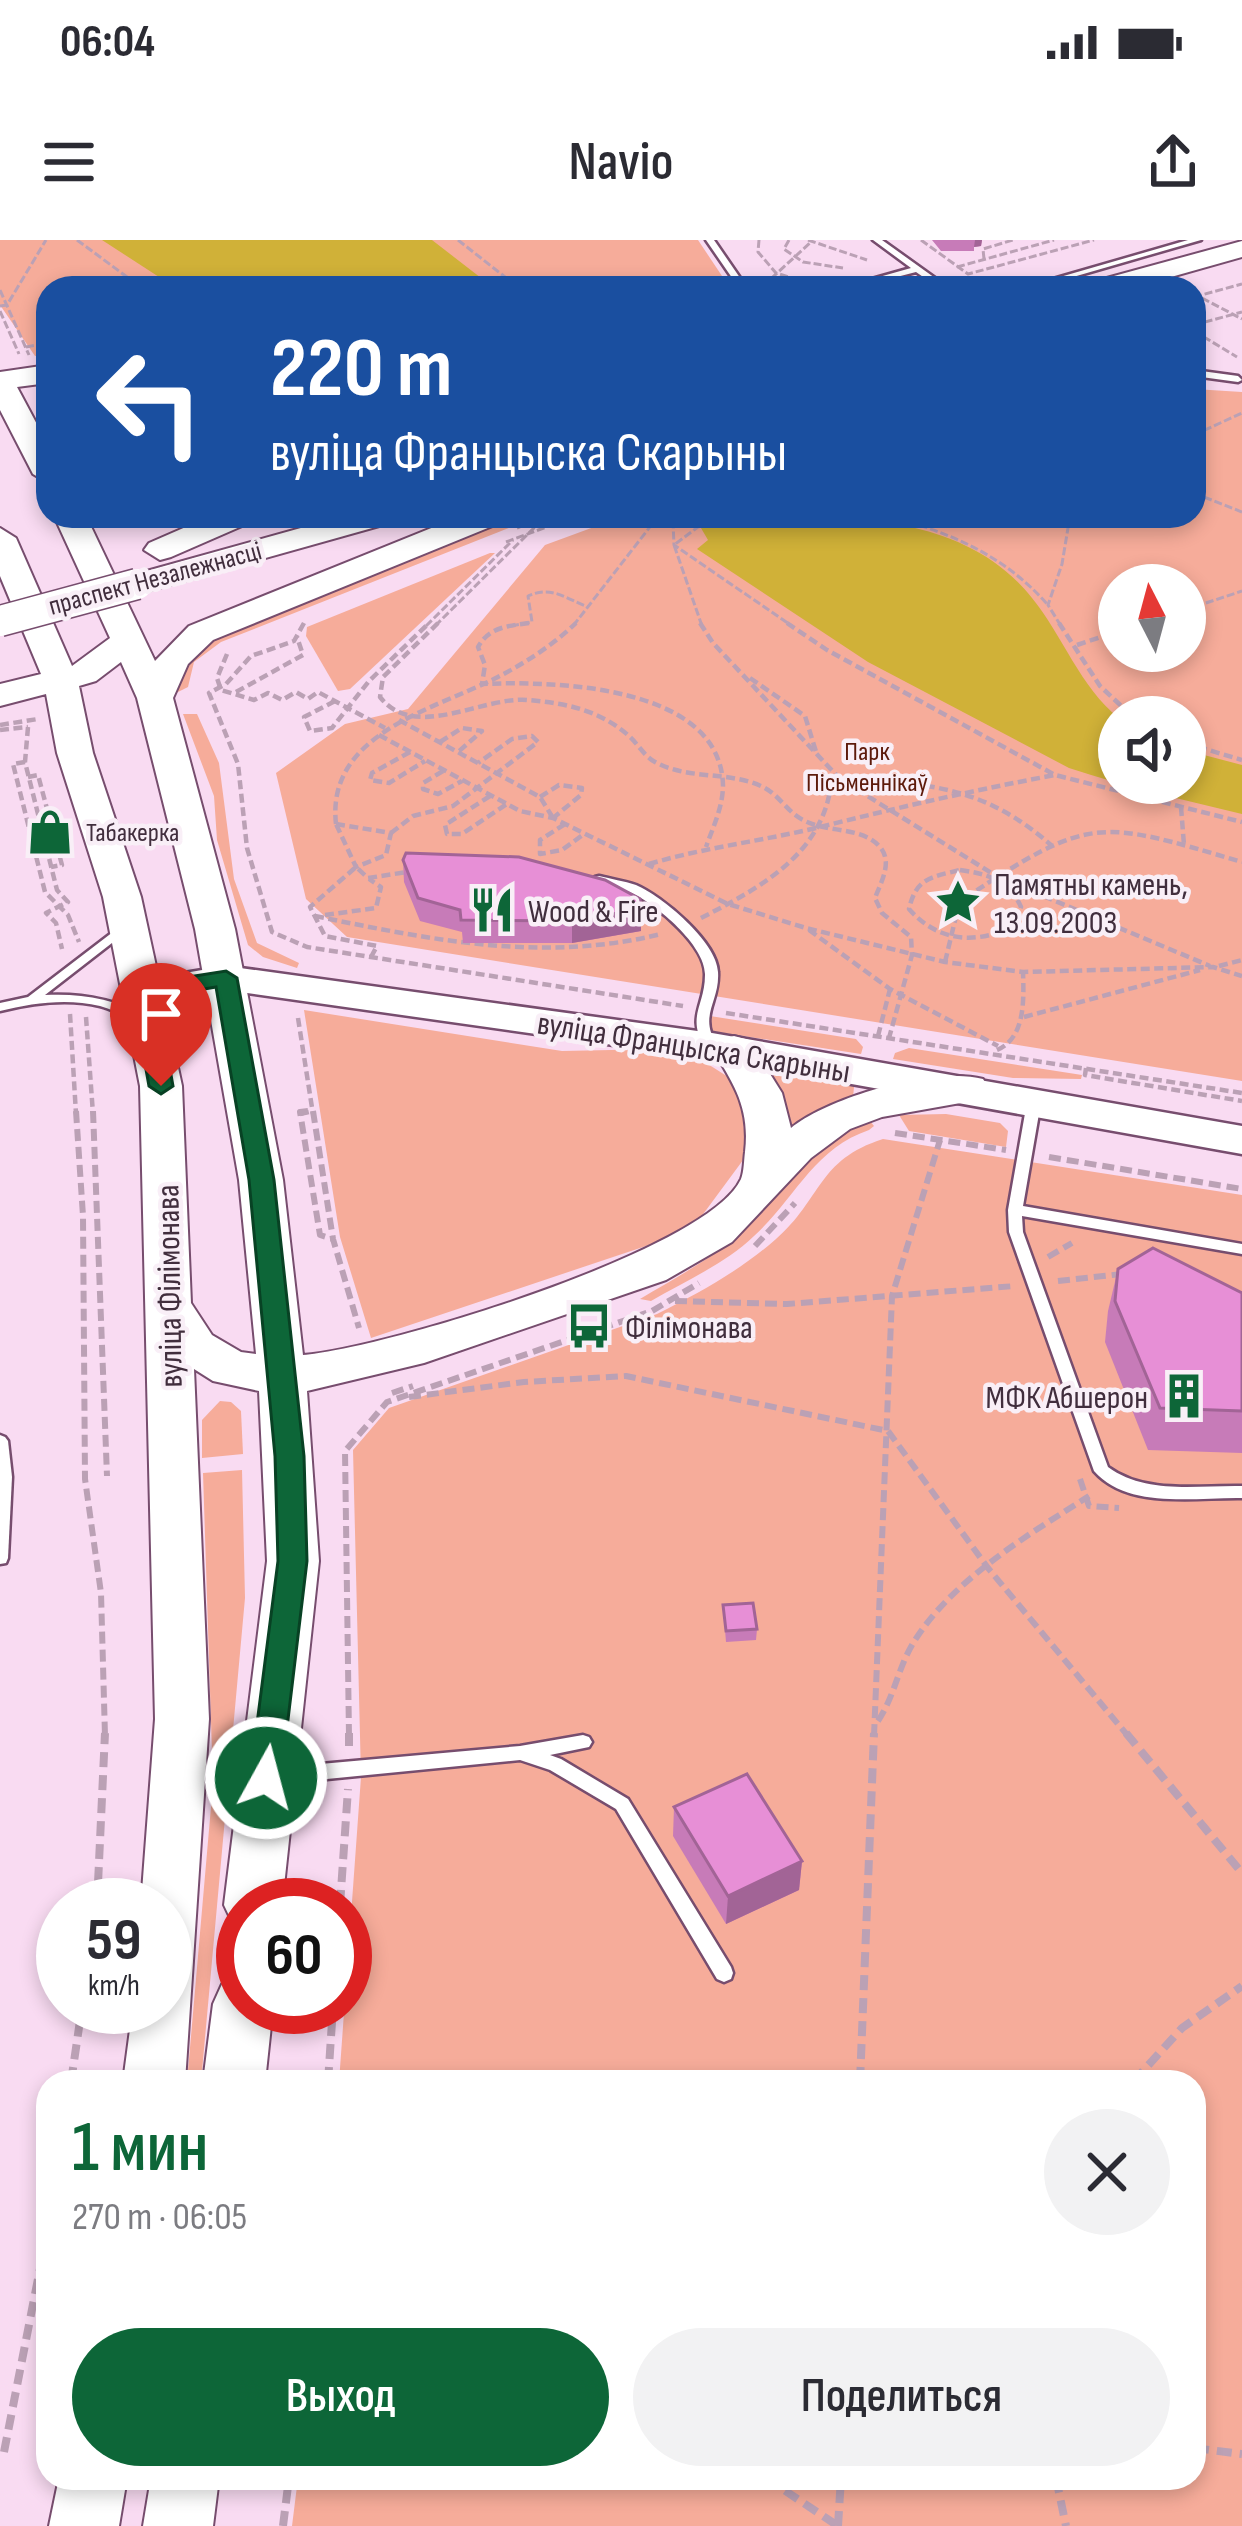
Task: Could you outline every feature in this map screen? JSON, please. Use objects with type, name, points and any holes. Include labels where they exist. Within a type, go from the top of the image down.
[{"type":"main road","points":[[1145,276],[1242,249]]},
{"type":"main road","points":[[1206,287],[1242,270]]},
{"type":"main road","points":[[36,368],[0,382],[36,451]]},
{"type":"main road","points":[[75,528],[155,698],[226,978],[261,1180],[283,1375],[293,1561],[256,1878]]},
{"type":"main road","points":[[142,564],[214,528]]},
{"type":"main road","name":"праспект Незалежнасці","points":[[0,621],[244,528]]},
{"type":"main road","name":"праспект Незалежнасці","points":[[0,594],[320,528]]},
{"type":"main road","points":[[155,698],[173,660],[201,633],[492,531]]},
{"type":"main road","name":"вуліца Філімонава","points":[[0,538],[64,698],[128,925],[161,1086],[171,1310],[170,1470],[182,1719],[172,1878]]},
{"type":"main road","points":[[10,709],[64,698],[127,641]]},
{"type":"main road","name":"вуліца Францыска Скарыны","points":[[148,1008],[226,978],[658,1039],[715,1037],[1242,1140]]},
{"type":"main road","points":[[715,1037],[761,1093],[770,1120],[763,1189]]},
{"type":"main road","points":[[171,1310],[187,1343],[206,1358],[244,1372],[283,1375],[375,1361],[634,1274],[714,1232],[763,1189],[790,1148],[841,1116],[968,1089]]},
{"type":"main road","points":[[155,2070],[160,2034]]},
{"type":"main road","points":[[235,2070],[240,2034]]},
{"type":"main road","points":[[84,2526],[91,2490]]},
{"type":"main road","points":[[178,2526],[183,2490]]},
{"type":"lane","points":[[710,240],[735,276]]},
{"type":"lane","points":[[877,240],[927,276]]},
{"type":"lane","points":[[1070,276],[1197,240]]},
{"type":"lane","points":[[889,276],[916,269]]},
{"type":"lane","points":[[1206,375],[1238,379]]},
{"type":"lane","points":[[599,880],[636,890],[683,927],[711,962],[715,1037]]},
{"type":"lane","points":[[34,998],[128,925]]},
{"type":"lane","points":[[0,1007],[34,998],[148,1008]]},
{"type":"lane","points":[[1034,1102],[1015,1210],[1016,1232],[1096,1456],[1113,1482],[1242,1492]]},
{"type":"lane","points":[[1015,1210],[1242,1249]]},
{"type":"lane","points":[[0,1441],[0,1558]]},
{"type":"lane","points":[[266,1778],[520,1753],[583,1742]]},
{"type":"lane","points":[[520,1753],[555,1764],[622,1804],[724,1973]]},
{"type":"path","points":[[2,308],[46,240]]},
{"type":"path","points":[[77,240],[126,276]]},
{"type":"path","points":[[458,240],[504,276]]},
{"type":"path","points":[[759,240],[758,252],[776,274],[784,276]]},
{"type":"path","points":[[789,240],[784,249],[793,258],[852,268]]},
{"type":"path","points":[[774,276],[811,240],[876,262],[865,266]]},
{"type":"path","points":[[921,240],[968,274],[1093,240]]},
{"type":"path","points":[[985,259],[982,249],[1013,240]]},
{"type":"path","points":[[957,267],[1048,241]]},
{"type":"path","points":[[1206,291],[1242,284]]},
{"type":"path","points":[[0,290],[17,350],[36,345]]},
{"type":"path","points":[[1206,301],[1242,320]]},
{"type":"path","points":[[2,308],[36,362]]},
{"type":"path","points":[[1206,324],[1242,312]]},
{"type":"path","points":[[1206,336],[1242,360]]},
{"type":"path","points":[[1206,430],[1242,413]]},
{"type":"path","points":[[1206,498],[1242,512]]},
{"type":"path","points":[[536,528],[382,677],[380,697],[440,742],[541,797],[553,818]]},
{"type":"path","points":[[335,701],[304,717],[310,731],[332,728],[351,710],[369,681],[516,538],[542,528]]},
{"type":"path","points":[[315,916],[376,908],[382,887],[356,867],[333,824],[338,780],[352,758],[403,717],[482,684],[555,641],[590,608],[649,528]]},
{"type":"path","points":[[673,528],[694,613],[713,644],[840,779],[998,877],[1242,976]]},
{"type":"path","points":[[674,544],[697,528]]},
{"type":"path","points":[[927,528],[962,539],[1004,561],[1048,605],[1110,696]]},
{"type":"path","points":[[1048,605],[1068,528]]},
{"type":"path","points":[[492,531],[516,538]]},
{"type":"path","points":[[674,544],[827,650],[1055,775],[1242,822]]},
{"type":"path","points":[[482,684],[482,639],[490,631],[532,622],[528,596],[559,590],[590,608]]},
{"type":"path","points":[[1206,603],[1242,591]]},
{"type":"path","points":[[221,690],[245,661],[297,637],[304,622],[286,629]]},
{"type":"path","points":[[236,692],[303,655],[297,637]]},
{"type":"path","points":[[1075,645],[1098,638]]},
{"type":"path","points":[[221,690],[221,661],[231,650]]},
{"type":"path","points":[[741,673],[806,713],[817,732],[818,755]]},
{"type":"path","points":[[482,684],[557,682],[644,700],[698,734],[717,758],[723,778],[722,802],[706,847]]},
{"type":"path","points":[[327,950],[293,944],[268,925],[247,848],[238,764],[208,693],[236,692],[254,700],[268,693],[282,700],[296,692],[308,699],[318,692],[386,728]]},
{"type":"path","points":[[10,709],[64,698]]},
{"type":"path","points":[[403,717],[434,717],[521,699],[554,701],[606,718],[651,760],[681,772],[758,784],[782,798],[797,818],[863,836],[882,848],[887,865],[875,898],[882,914],[911,937],[912,955],[890,1038]]},
{"type":"path","points":[[10,709],[28,727],[28,777],[38,775],[62,865],[51,867],[58,893],[68,902],[46,913],[56,923],[67,968]]},
{"type":"path","points":[[0,730],[28,727]]},
{"type":"path","points":[[440,742],[462,728],[482,731],[458,752]]},
{"type":"path","points":[[379,735],[508,805],[553,818],[728,904],[806,928],[944,962],[1023,972],[1214,967]]},
{"type":"path","points":[[371,957],[376,946],[325,936],[310,907],[356,867],[386,855],[399,823],[453,806],[538,742],[532,736],[512,739],[478,763]]},
{"type":"path","points":[[1206,749],[1242,760]]},
{"type":"path","points":[[410,752],[372,773],[370,780],[389,783],[425,761]]},
{"type":"path","points":[[25,762],[13,764],[44,892],[75,927],[84,955]]},
{"type":"path","points":[[443,771],[423,782],[423,789],[438,794],[462,781]]},
{"type":"path","points":[[315,916],[465,948],[606,946],[683,927],[762,888],[804,849],[830,808],[832,771]]},
{"type":"path","points":[[599,880],[706,847],[1055,775]]},
{"type":"path","points":[[840,779],[974,794],[1015,812],[1051,845]]},
{"type":"path","points":[[541,797],[559,784],[582,788],[581,795],[553,818]]},
{"type":"path","points":[[490,796],[445,825],[447,834],[462,834],[508,805]]},
{"type":"path","points":[[1181,807],[1184,845]]},
{"type":"path","points":[[333,824],[392,833]]},
{"type":"path","points":[[565,824],[540,840],[536,848],[540,854],[562,850],[584,834]]},
{"type":"path","points":[[965,898],[968,905],[950,904],[950,898],[965,898],[1051,845],[1094,830],[1184,845],[1242,862]]},
{"type":"path","points":[[368,878],[407,872]]},
{"type":"path","points":[[941,872],[998,877],[1018,896],[1022,907],[1012,927],[985,938],[949,937],[917,921],[908,898],[914,886],[941,872]]},
{"type":"path","points":[[944,962],[958,908]]},
{"type":"path","points":[[806,928],[890,989],[997,1050],[1005,1047],[1024,1017],[1023,972]]},
{"type":"path","points":[[1024,1017],[1242,960]]},
{"type":"path","points":[[878,1036],[890,989]]},
{"type":"path","points":[[73,1000],[68,1023],[83,1216],[85,1479],[101,1593],[106,1717],[98,1878]]},
{"type":"path","points":[[92,1001],[85,1020],[100,1214],[107,1476]]},
{"type":"path","points":[[296,1008],[333,1238],[362,1339]]},
{"type":"path","points":[[1086,1068],[1242,1097],[1085,1075],[1086,1068]]},
{"type":"path","points":[[313,1111],[300,1112],[320,1235],[333,1238]]},
{"type":"path","points":[[861,2070],[892,1296],[940,1139],[1242,1189]]},
{"type":"path","points":[[1061,1302],[1046,1265],[1049,1255],[1076,1241]]},
{"type":"path","points":[[1054,1282],[1138,1270]]},
{"type":"path","points":[[671,1301],[787,1304],[1034,1284]]},
{"type":"path","points":[[342,1878],[350,1767],[345,1451],[387,1402],[524,1382],[626,1376],[888,1431],[988,1568],[1242,1873]]},
{"type":"path","points":[[392,1393],[419,1384]]},
{"type":"path","points":[[876,1724],[897,1697],[912,1645],[988,1568],[1113,1482]]},
{"type":"path","points":[[1141,2070],[1210,2003],[1242,1986]]},
{"type":"path","points":[[73,2070],[78,2034]]},
{"type":"path","points":[[329,2070],[331,2034]]},
{"type":"path","points":[[4,2452],[36,2289]]},
{"type":"path","points":[[1206,2450],[1242,2454]]},
{"type":"path","points":[[283,2526],[288,2490]]},
{"type":"path","points":[[784,2490],[838,2526]]},
{"type":"path","points":[[838,2526],[840,2490]]},
{"type":"path","points":[[1058,2490],[1066,2526]]},
{"type":"green space","points":[[0,240],[698,240],[722,276],[36,276],[35,356],[0,305]]},
{"type":"green space","name":"Парк Пісьменнікаў","points":[[1206,390],[1242,392],[1242,1081],[347,937],[306,899],[276,773],[345,724],[408,709],[545,545],[591,528],[1206,528]]},
{"type":"green space","points":[[486,528],[509,528],[221,642],[194,662],[188,687],[176,693],[177,667],[204,643],[340,582]]},
{"type":"green space","points":[[495,553],[350,689],[338,691],[306,636],[307,627]]},
{"type":"green space","points":[[183,714],[197,714],[219,763],[234,879],[257,943],[299,963],[297,968],[263,957],[248,945],[217,840],[214,796]]},
{"type":"green space","points":[[304,1010],[562,1051],[661,1049],[692,1054],[744,1087],[749,1152],[701,1217],[655,1243],[371,1338],[340,1237]]},
{"type":"green space","points":[[710,1016],[856,1039],[863,1047],[861,1054],[711,1031]]},
{"type":"green space","points":[[909,1048],[1082,1075],[1081,1079],[1013,1078],[893,1059],[895,1053]]},
{"type":"green space","points":[[750,1060],[855,1076],[853,1098],[812,1113],[788,1129]]},
{"type":"green space","points":[[946,1114],[1000,1123],[1008,1131],[1006,1147],[909,1131],[899,1115]]},
{"type":"green space","points":[[870,1121],[874,1126],[819,1162],[743,1246],[651,1301],[640,1299],[731,1241],[811,1156]]},
{"type":"green space","points":[[883,1139],[1242,1195],[1242,2526],[292,2526],[296,2490],[1206,2490],[1206,2070],[340,2070],[342,2034],[372,2034],[372,1878],[354,1878],[361,1777],[353,1450],[389,1408],[657,1314],[704,1289],[776,1239],[845,1158]]},
{"type":"green space","points":[[220,1401],[231,1402],[241,1411],[243,1454],[202,1458],[202,1420]]},
{"type":"green space","points":[[242,1470],[245,1598],[202,2070],[188,2070],[213,1784],[203,1473]]},
{"type":"shaded area","points":[[102,240],[432,240],[478,276],[158,276]]},
{"type":"shaded area","points":[[701,528],[914,528],[971,548],[1004,569],[1032,598],[1098,698],[1098,777],[1069,768],[868,662],[697,549],[708,540]]},
{"type":"shaded area","points":[[1206,756],[1242,765],[1242,814],[1202,804],[1206,804]]},
{"type":"building","points":[[406,853],[519,857],[605,880],[640,899],[641,909],[572,921],[461,920],[460,910],[418,898],[403,860]]},
{"type":"building","points":[[1153,1248],[1242,1293],[1242,1411],[1160,1408],[1115,1301],[1118,1269]]},
{"type":"building","points":[[753,1603],[757,1629],[726,1631],[723,1605]]},
{"type":"building","points":[[747,1774],[802,1861],[728,1896],[674,1807]]},
{"type":"place","name":"Табакерка","points":[[50,832]]},
{"type":"place","name":"Памятны камень, 13.09.2003","points":[[958,902]]},
{"type":"place","name":"Wood & Fire","points":[[492,910]]},
{"type":"place","name":"Філімонава","points":[[589,1326]]},
{"type":"place","name":"МФК Абшерон","points":[[1184,1396]]},
{"type":"route","points":[[161,1086],[144,991],[226,978],[261,1180],[290,1456],[293,1561],[266,1778]]}]
